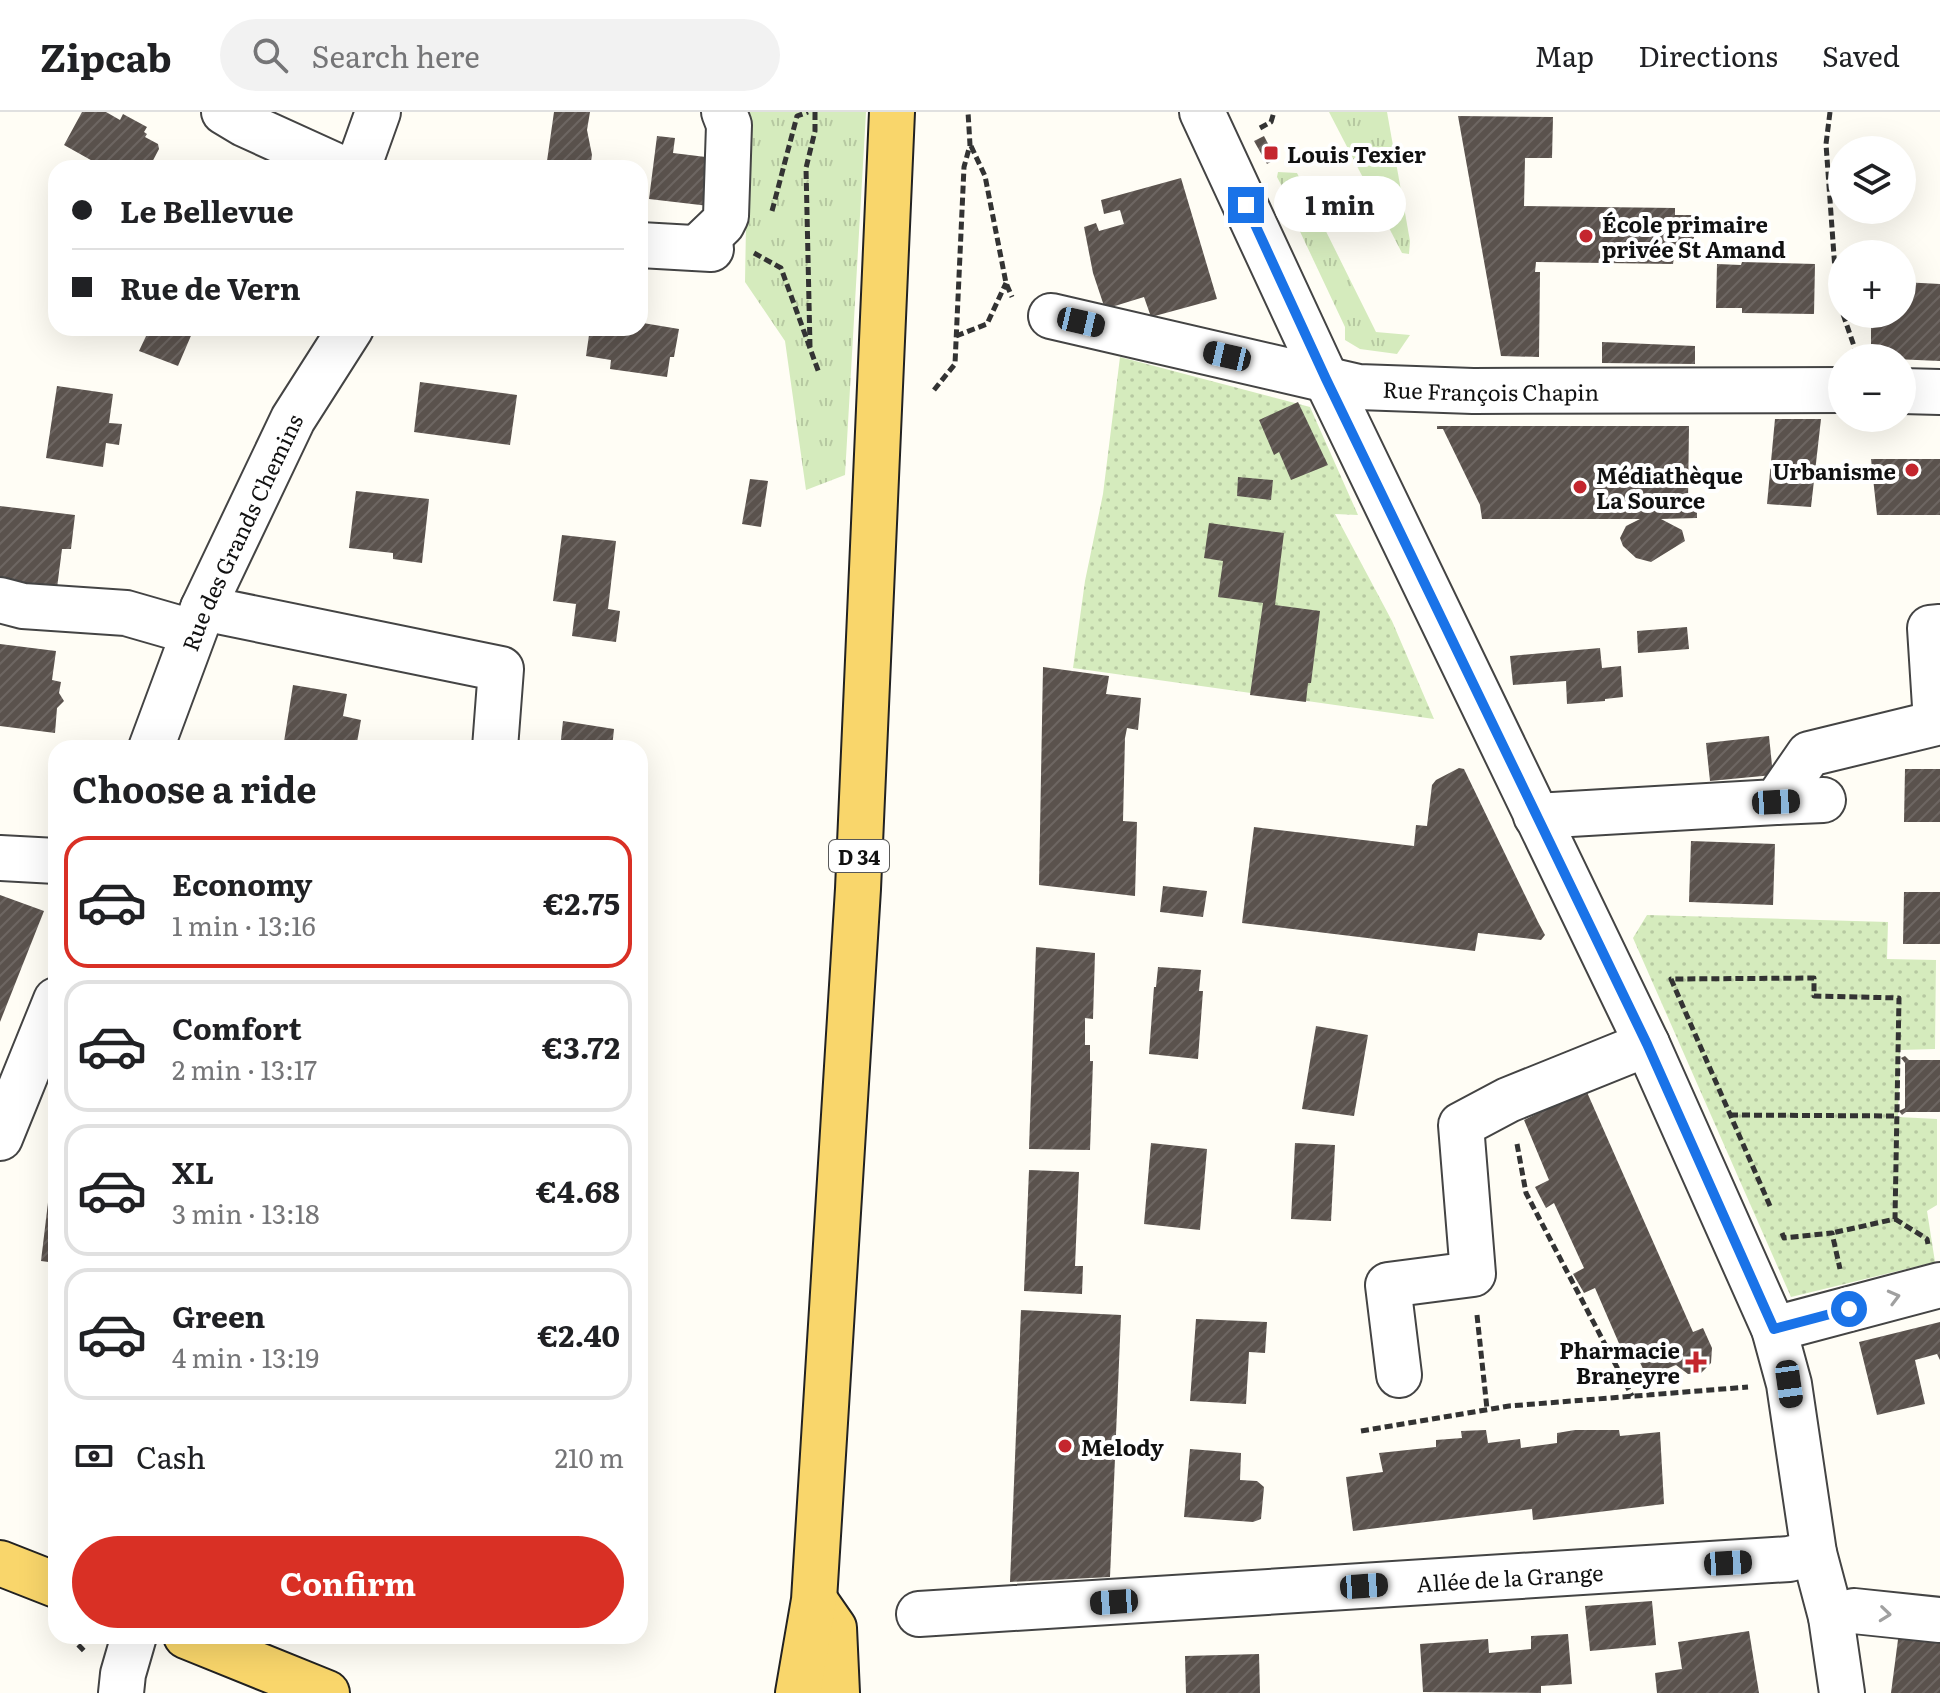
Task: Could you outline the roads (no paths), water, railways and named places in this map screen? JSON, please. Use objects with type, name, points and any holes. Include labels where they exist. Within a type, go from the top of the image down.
[{"type":"main road","name":"D 34","points":[[798,1693],[814,1600],[858,889],[892,112]]},
{"type":"main road","points":[[0,1563],[48,1582]]},
{"type":"main road","points":[[814,1600],[834,1628],[837,1693]]},
{"type":"main road","points":[[206,1644],[327,1693]]},
{"type":"street","points":[[224,112],[323,160]]},
{"type":"street","points":[[361,160],[378,112]]},
{"type":"street","points":[[648,245],[704,248],[722,224],[726,216],[729,125],[724,112]]},
{"type":"street","points":[[1202,112],[1326,379],[1647,1044],[1774,1329],[1789,1384],[1814,1553],[1831,1617],[1842,1693]]},
{"type":"street","name":"Rue François Chapin","points":[[1051,316],[1358,387],[1473,391],[1828,390]]},
{"type":"street","name":"Rue des Grands Chemins","points":[[154,740],[197,620],[293,419],[346,336]]},
{"type":"street","points":[[1916,391],[1940,392]]},
{"type":"street","points":[[0,600],[23,606],[197,620],[501,669],[496,740]]},
{"type":"street","points":[[1776,802],[1809,754],[1938,722],[1930,628],[1940,627]]},
{"type":"street","points":[[1536,816],[1823,800]]},
{"type":"street","points":[[0,858],[48,861]]},
{"type":"street","points":[[0,1138],[48,1020]]},
{"type":"street","points":[[1399,1375],[1388,1285],[1473,1274],[1461,1125],[1508,1100],[1647,1044]]},
{"type":"street","points":[[1774,1329],[1940,1285]]},
{"type":"street","name":"Allée de la Grange","points":[[919,1614],[1789,1559],[1814,1553]]},
{"type":"street","points":[[1831,1617],[1854,1611],[1940,1620]]},
{"type":"street","points":[[121,1693],[132,1644]]},
{"type":"place","name":"Louis Texier","points":[[1271,153]]},
{"type":"place","name":"École primaire privée St Amand","points":[[1586,236]]},
{"type":"place","name":"Urbanisme","points":[[1912,470]]},
{"type":"place","name":"Médiathèque La Source","points":[[1580,487]]},
{"type":"place","name":"Pharmacie Braneyre","points":[[1696,1362]]},
{"type":"place","name":"Melody","points":[[1065,1446]]}]
